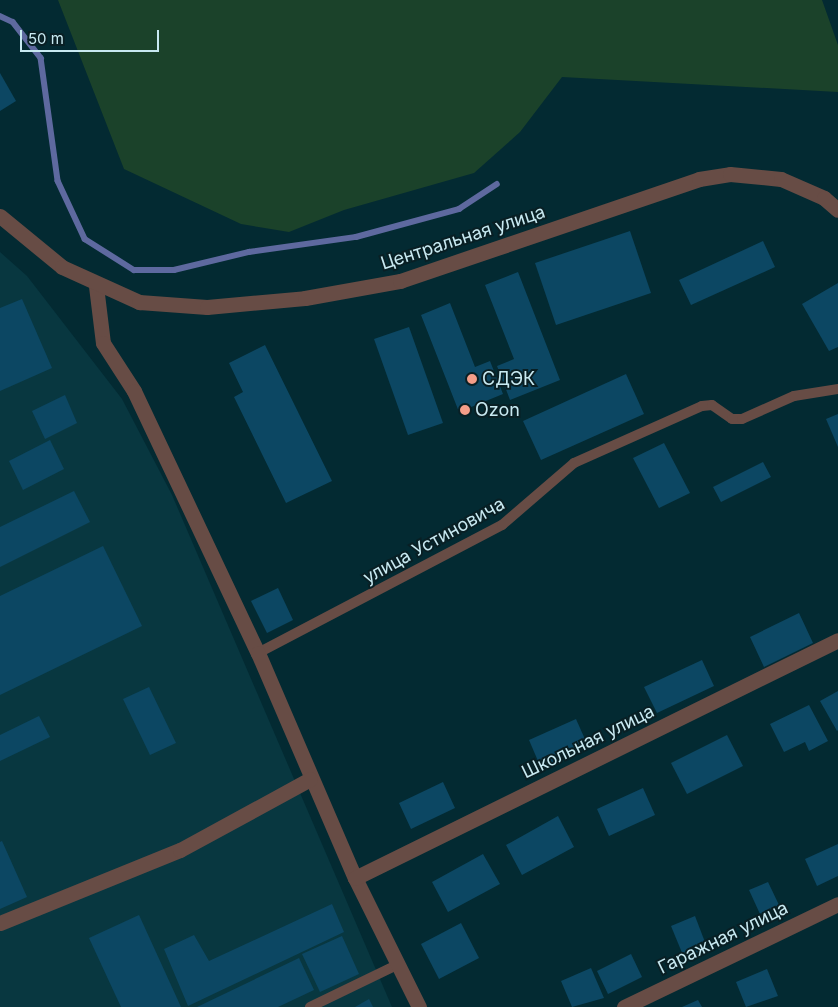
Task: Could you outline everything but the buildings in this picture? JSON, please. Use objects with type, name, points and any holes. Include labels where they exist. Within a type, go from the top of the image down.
[{"type":"street","name":"Центральная улица","points":[[0,216],[62,268],[96,286],[140,302],[206,307],[315,296],[400,281],[699,179],[730,174],[781,179],[824,198],[838,210]]},
{"type":"street","points":[[96,286],[103,343],[134,391],[258,653],[310,780],[355,878],[418,1007]]},
{"type":"street","name":"Школьная улица","points":[[355,878],[838,640]]},
{"type":"street","points":[[0,923],[180,850],[310,780]]},
{"type":"street","name":"Гаражная улица","points":[[624,1007],[838,904]]},
{"type":"lane","name":"улица Устиновича","points":[[258,653],[502,525],[574,464],[702,406],[712,405],[732,419],[742,419],[794,396],[838,389]]},
{"type":"lane","points":[[310,1007],[397,965]]},
{"type":"shaded area","points":[[0,252],[27,276],[122,399],[172,495],[392,1007],[0,1007]]},
{"type":"green space","points":[[58,0],[822,0],[838,45],[838,92],[562,77],[520,132],[474,173],[344,210],[289,232],[241,224],[124,169]]},
{"type":"waterway","points":[[0,16],[13,22],[41,58],[58,181],[85,239],[134,270],[174,270],[249,252],[356,237],[459,209],[497,184]]},
{"type":"place","name":"СДЭК","points":[[472,379]]},
{"type":"place","name":"Ozon","points":[[465,410]]}]
